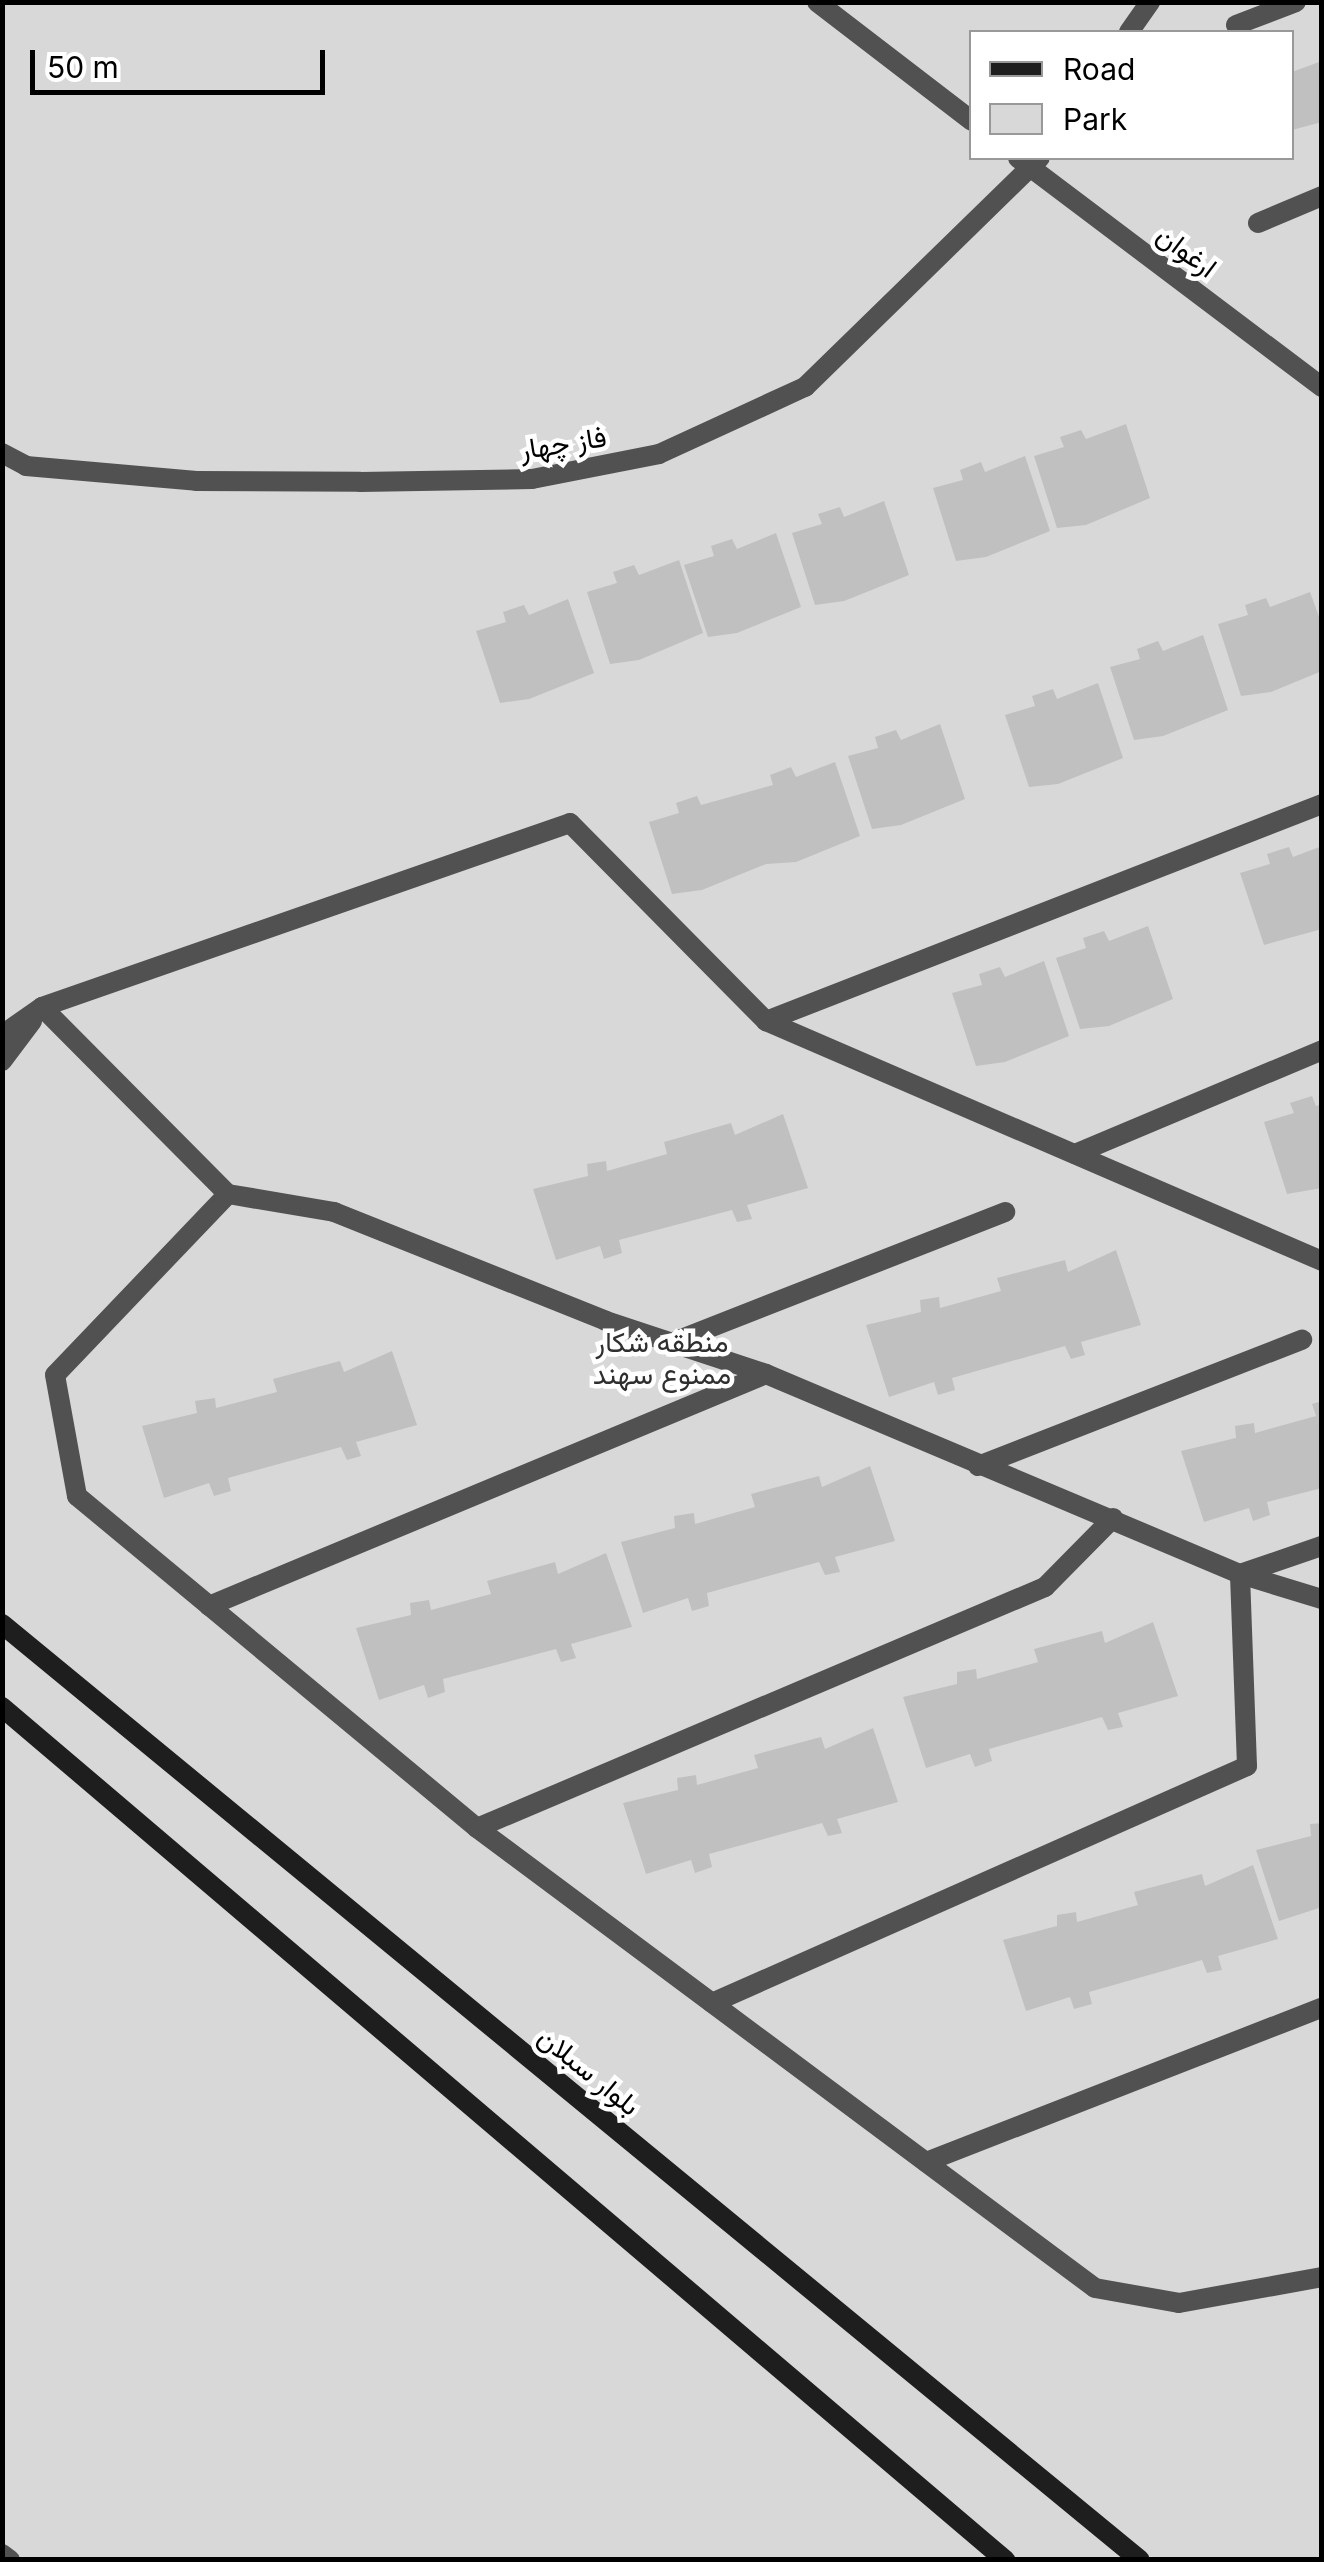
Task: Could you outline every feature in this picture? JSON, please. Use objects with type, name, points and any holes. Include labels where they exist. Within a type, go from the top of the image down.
[{"type":"street","points":[[817,2],[969,119]]},
{"type":"street","points":[[1130,30],[1150,2]]},
{"type":"street","points":[[1236,25],[1296,2]]},
{"type":"street","name":"ارغوان","points":[[1030,161],[1322,388]]},
{"type":"street","name":"فاز چهار","points":[[2,454],[26,466],[196,481],[360,482],[532,479],[659,454],[806,386],[1030,161]]},
{"type":"street","points":[[1258,222],[1322,196]]},
{"type":"street","points":[[766,1021],[1322,804]]},
{"type":"street","points":[[2,1035],[42,1007],[570,823],[766,1021],[1319,1258]]},
{"type":"street","points":[[2,1061],[42,1007]]},
{"type":"street","points":[[42,1007],[228,1194],[334,1212],[672,1343],[766,1374],[1240,1574],[1322,1599]]},
{"type":"street","points":[[1076,1154],[1322,1050]]},
{"type":"street","points":[[228,1194],[55,1375],[77,1496],[478,1828],[1094,2288],[1180,2302],[1322,2277]]},
{"type":"street","points":[[672,1343],[1004,1212]]},
{"type":"street","points":[[978,1466],[1302,1340]]},
{"type":"street","points":[[210,1606],[766,1374]]},
{"type":"street","points":[[478,1828],[1045,1586],[1113,1518]]},
{"type":"street","points":[[1240,1574],[1322,1546]]},
{"type":"street","points":[[712,2003],[1247,1766],[1240,1574]]},
{"type":"street","name":"بلوار سبلان","points":[[2,1624],[1140,2560]]},
{"type":"street","points":[[2,1707],[1005,2560]]},
{"type":"street","points":[[926,2162],[1322,2008]]},
{"type":"street","points":[[2,2554],[10,2560]]},
{"type":"green space","name":"منطقه شکار ممنوع سهند","points":[[3,3],[1321,3],[1321,2559],[3,2560]]},
{"type":"building","points":[[1322,61],[1322,122],[1294,129],[1294,71]]},
{"type":"building","points":[[1126,424],[1150,498],[1086,525],[1057,528],[1034,456],[1064,447],[1060,437],[1081,430],[1086,439]]},
{"type":"building","points":[[1025,456],[1050,531],[986,557],[956,561],[933,488],[963,480],[960,470],[981,462],[985,472]]},
{"type":"building","points":[[884,501],[909,575],[844,601],[815,605],[792,533],[822,524],[818,514],[840,507],[844,517]]},
{"type":"building","points":[[776,533],[801,607],[737,633],[708,637],[684,565],[714,556],[711,546],[732,539],[737,549]]},
{"type":"building","points":[[679,560],[703,633],[639,660],[610,664],[587,592],[617,583],[613,572],[634,565],[639,575]]},
{"type":"building","points":[[1310,592],[1322,625],[1322,671],[1271,692],[1241,696],[1218,624],[1248,615],[1245,605],[1266,598],[1270,607]]},
{"type":"building","points":[[568,599],[594,673],[529,699],[500,703],[476,631],[506,622],[503,612],[524,605],[529,615]]},
{"type":"building","points":[[1203,635],[1228,710],[1163,736],[1134,740],[1110,667],[1140,659],[1137,649],[1158,641],[1163,651]]},
{"type":"building","points":[[1098,683],[1123,758],[1058,784],[1029,787],[1005,715],[1035,706],[1032,696],[1053,689],[1057,699]]},
{"type":"building","points":[[940,724],[965,799],[901,825],[872,829],[848,756],[878,748],[875,737],[896,730],[901,740]]},
{"type":"building","points":[[835,762],[860,836],[796,862],[766,864],[702,890],[672,894],[649,822],[679,813],[676,803],[697,796],[701,805],[773,785],[770,775],[791,767],[796,777]]},
{"type":"building","points":[[1322,846],[1322,929],[1264,945],[1240,873],[1270,864],[1267,854],[1289,847],[1293,857]]},
{"type":"building","points":[[1148,926],[1173,999],[1109,1026],[1080,1029],[1056,958],[1086,948],[1083,938],[1104,931],[1109,941]]},
{"type":"building","points":[[1044,961],[1069,1036],[1005,1062],[976,1066],[952,993],[982,985],[979,974],[1000,967],[1005,977]]},
{"type":"building","points":[[1312,1096],[1316,1106],[1322,1104],[1322,1188],[1287,1194],[1264,1122],[1294,1113],[1290,1103]]},
{"type":"building","points":[[783,1114],[808,1188],[747,1205],[752,1219],[737,1222],[732,1210],[619,1240],[622,1253],[604,1259],[600,1246],[556,1260],[533,1189],[588,1176],[587,1164],[606,1161],[607,1171],[667,1154],[664,1142],[731,1123],[735,1135]]},
{"type":"building","points":[[1116,1250],[1141,1325],[1081,1342],[1085,1355],[1071,1359],[1065,1346],[952,1378],[955,1390],[938,1395],[934,1382],[889,1397],[866,1325],[921,1312],[920,1300],[939,1297],[940,1308],[1001,1291],[997,1278],[1065,1260],[1068,1272]]},
{"type":"building","points":[[392,1351],[417,1425],[356,1442],[361,1456],[347,1460],[341,1447],[228,1478],[231,1491],[214,1496],[209,1483],[164,1498],[142,1426],[197,1413],[195,1401],[215,1398],[216,1408],[277,1392],[273,1379],[340,1361],[344,1372]]},
{"type":"building","points":[[1322,1401],[1322,1488],[1267,1502],[1270,1515],[1253,1521],[1249,1508],[1204,1522],[1181,1451],[1236,1438],[1235,1426],[1254,1423],[1255,1433],[1316,1416],[1312,1404]]},
{"type":"building","points":[[870,1466],[895,1541],[835,1557],[840,1572],[825,1575],[819,1562],[707,1593],[709,1606],[692,1611],[688,1598],[643,1613],[621,1542],[675,1528],[674,1516],[694,1513],[695,1524],[755,1507],[751,1494],[819,1476],[822,1487]]},
{"type":"building","points":[[606,1553],[632,1627],[571,1644],[576,1658],[561,1662],[556,1649],[443,1679],[445,1692],[428,1698],[424,1685],[379,1700],[356,1628],[411,1615],[410,1603],[429,1600],[431,1610],[491,1594],[487,1581],[555,1562],[558,1574]]},
{"type":"building","points":[[1153,1622],[1178,1696],[1118,1713],[1123,1727],[1108,1730],[1102,1717],[989,1749],[992,1761],[975,1767],[970,1754],[926,1768],[903,1697],[957,1684],[957,1672],[976,1669],[977,1679],[1038,1662],[1034,1649],[1102,1631],[1105,1643]]},
{"type":"building","points":[[873,1728],[898,1802],[837,1819],[842,1833],[828,1836],[822,1823],[709,1854],[712,1867],[695,1873],[691,1860],[646,1874],[623,1803],[678,1790],[677,1778],[696,1775],[697,1785],[758,1768],[754,1755],[821,1737],[825,1749]]},
{"type":"building","points":[[1322,1823],[1322,1907],[1279,1921],[1256,1850],[1311,1836],[1310,1824]]},
{"type":"building","points":[[1253,1865],[1278,1939],[1218,1956],[1222,1970],[1207,1973],[1202,1960],[1089,1992],[1092,2004],[1074,2009],[1070,1997],[1026,2011],[1003,1940],[1057,1926],[1057,1915],[1076,1912],[1077,1922],[1138,1905],[1134,1892],[1202,1874],[1205,1886]]}]
